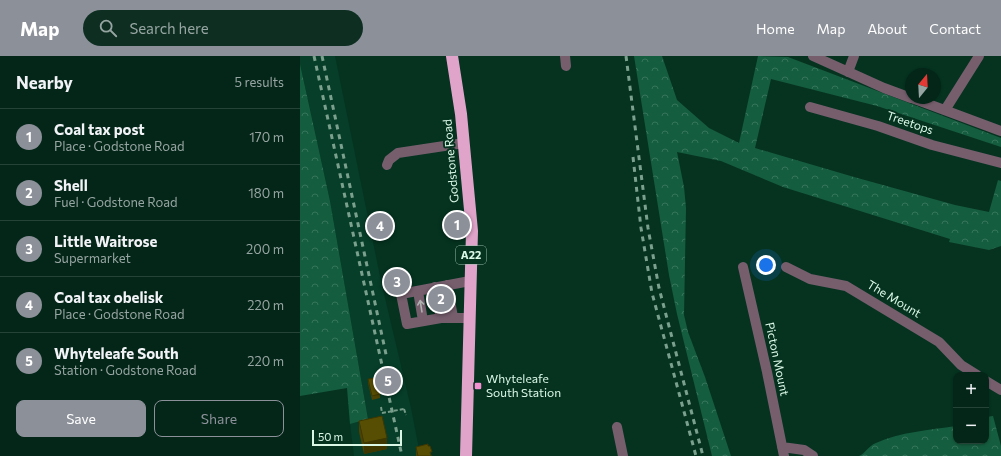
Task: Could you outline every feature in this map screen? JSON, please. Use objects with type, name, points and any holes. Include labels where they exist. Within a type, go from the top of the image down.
[{"type":"highway","name":"Godstone Road","points":[[452,56],[461,114],[472,231],[466,456]]},
{"type":"street","points":[[813,56],[905,96]]},
{"type":"street","points":[[848,72],[854,56]]},
{"type":"street","points":[[946,110],[979,56]]},
{"type":"street","points":[[928,104],[1001,131]]},
{"type":"street","name":"Treetops","points":[[810,107],[878,126],[932,145],[1001,163]]},
{"type":"street","points":[[387,165],[392,156],[398,153],[464,143]]},
{"type":"street","name":"Picton Mount","points":[[743,267],[783,451]]},
{"type":"street","name":"The Mount","points":[[786,267],[810,279],[846,286],[939,342],[961,365],[972,372]]},
{"type":"street","points":[[469,318],[441,318],[407,324],[402,294],[470,281]]},
{"type":"street","points":[[447,286],[453,317]]},
{"type":"street","points":[[435,288],[441,318]]},
{"type":"street","points":[[418,291],[423,321]]},
{"type":"street","points":[[989,383],[1001,390]]},
{"type":"street","points":[[617,427],[623,456]]},
{"type":"street","points":[[783,451],[804,450],[813,456]]},
{"type":"path","points":[[381,407],[382,413],[404,409],[406,415]]},
{"type":"shaded area","points":[[300,56],[335,56],[381,281],[411,408],[419,449],[429,448],[432,456],[354,456],[350,424],[368,419],[330,201],[300,64]]},
{"type":"green space","points":[[634,56],[662,56],[677,100],[709,128],[739,143],[758,56],[788,57],[905,101],[905,104],[912,104],[1001,138],[1001,147],[877,106],[771,79],[755,148],[955,205],[989,212],[998,180],[1001,181],[1001,246],[989,250],[949,242],[950,239],[783,187],[721,161],[677,152],[684,187],[686,208],[684,315],[688,332],[705,377],[731,456],[712,456],[677,314],[669,275]]},
{"type":"green space","points":[[300,64],[330,201],[368,419],[350,424],[347,388],[300,396]]},
{"type":"green space","points":[[993,416],[1001,446],[1001,456],[859,456],[873,444],[885,439],[915,432],[953,426],[953,444],[989,444],[989,417]]},
{"type":"building","points":[[377,378],[380,394],[372,396],[368,379]]},
{"type":"building","points":[[382,416],[387,438],[364,443],[359,421]]},
{"type":"building","points":[[428,444],[432,452],[430,452],[431,456],[418,456],[416,447]]},
{"type":"railway","points":[[314,56],[402,456]]},
{"type":"railway","points":[[322,56],[387,359]]},
{"type":"railway","points":[[626,56],[648,228],[659,288],[703,456]]},
{"type":"railway","points":[[633,157],[641,228],[652,293],[696,456]]},
{"type":"place","name":"Coal tax post","points":[[457,225]]},
{"type":"place","name":"Coal tax obelisk","points":[[380,226]]},
{"type":"place","name":"Little Waitrose","points":[[397,282]]},
{"type":"place","name":"Shell","points":[[441,299]]},
{"type":"place","name":"Whyteleafe South","points":[[388,381]]},
{"type":"place","name":"Whyteleafe South Station","points":[[478,386]]}]
